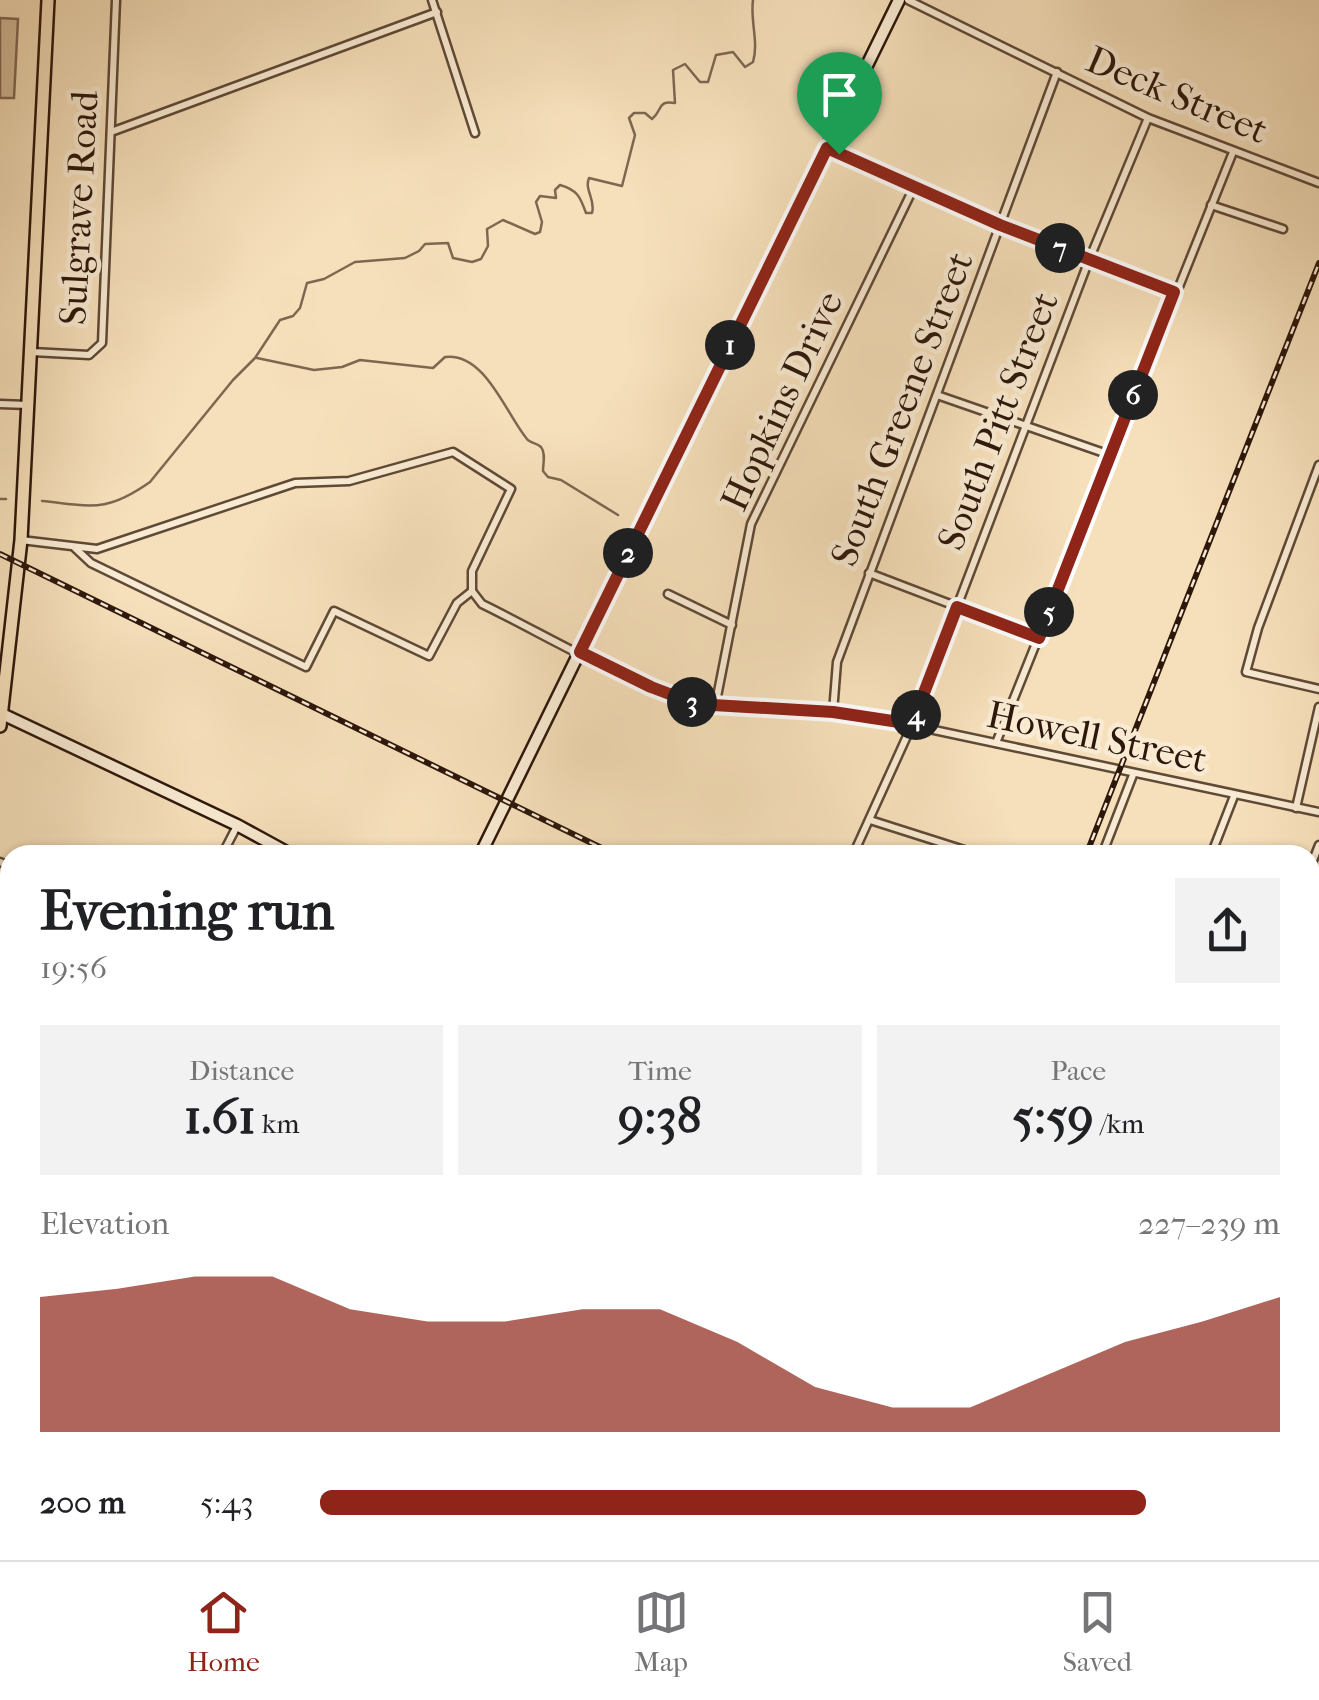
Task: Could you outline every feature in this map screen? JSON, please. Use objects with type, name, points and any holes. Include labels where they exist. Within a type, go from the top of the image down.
[{"type":"main road","points":[[48,0],[21,540],[1,718],[274,845]]},
{"type":"main road","points":[[485,845],[898,0]]},
{"type":"street","name":"Sulgrave Road","points":[[31,352],[90,356],[102,343],[116,0]]},
{"type":"street","points":[[432,0],[474,134]]},
{"type":"street","name":"Deck Street","points":[[908,0],[1148,118],[1319,183]]},
{"type":"street","points":[[111,132],[437,12]]},
{"type":"street","name":"South Greene Street","points":[[833,712],[838,662],[869,573],[1058,72]]},
{"type":"street","name":"South Pitt Street","points":[[858,845],[912,724],[1089,260],[1148,118]]},
{"type":"street","points":[[827,148],[1000,225],[1174,292]]},
{"type":"street","points":[[996,743],[1232,152]]},
{"type":"street","name":"Hopkins Drive","points":[[715,707],[752,524],[914,187]]},
{"type":"street","points":[[1211,205],[1283,229]]},
{"type":"street","points":[[937,395],[1110,456]]},
{"type":"street","points":[[0,404],[28,405]]},
{"type":"street","points":[[21,540],[73,546],[97,549],[295,483],[348,480],[453,452],[511,489],[472,570],[472,591],[456,603],[430,656],[334,610],[306,667],[98,566],[73,546]]},
{"type":"street","points":[[1319,465],[1258,628],[1246,672],[1319,689]]},
{"type":"street","points":[[97,549],[98,566]]},
{"type":"street","points":[[869,573],[1039,638]]},
{"type":"street","name":"Howell Street","points":[[472,591],[482,604],[672,696],[715,707],[833,712],[912,724],[1133,775],[1319,812]]},
{"type":"street","points":[[668,594],[732,625]]},
{"type":"street","points":[[1296,808],[1319,707]]},
{"type":"street","points":[[1106,845],[1133,775]]},
{"type":"street","points":[[1214,845],[1234,796]]},
{"type":"street","points":[[870,820],[949,845]]},
{"type":"street","points":[[227,845],[237,825]]},
{"type":"shaded area","points":[[0,18],[18,19],[14,98],[0,98]]},
{"type":"waterway","points":[[42,501],[110,503],[150,482],[255,358],[280,320],[293,316],[300,308],[307,283],[324,279],[355,262],[405,258],[425,244],[448,243],[453,258],[472,262],[481,259],[488,246],[487,229],[503,220],[535,234],[540,232],[542,222],[536,202],[540,196],[556,198],[555,190],[560,185],[574,192],[586,213],[592,213],[589,178],[622,186],[635,135],[629,118],[634,113],[645,113],[652,119],[663,104],[675,103],[673,70],[685,64],[700,82],[708,82],[716,55],[733,52],[745,67],[753,62],[753,0]]},
{"type":"waterway","points":[[257,358],[314,370],[342,367],[360,360],[433,368],[445,357],[459,358],[483,374],[527,439],[541,447],[543,471],[548,477],[561,480],[618,515]]},
{"type":"waterway","points":[[0,499],[6,499]]},
{"type":"railway","points":[[1090,845],[1319,263]]},
{"type":"railway","points":[[0,554],[596,845]]},
{"type":"route","points":[[827,148],[839,154],[1000,225],[1174,292],[1039,638],[957,607],[912,724],[833,712],[696,704],[580,652],[827,148]]}]
